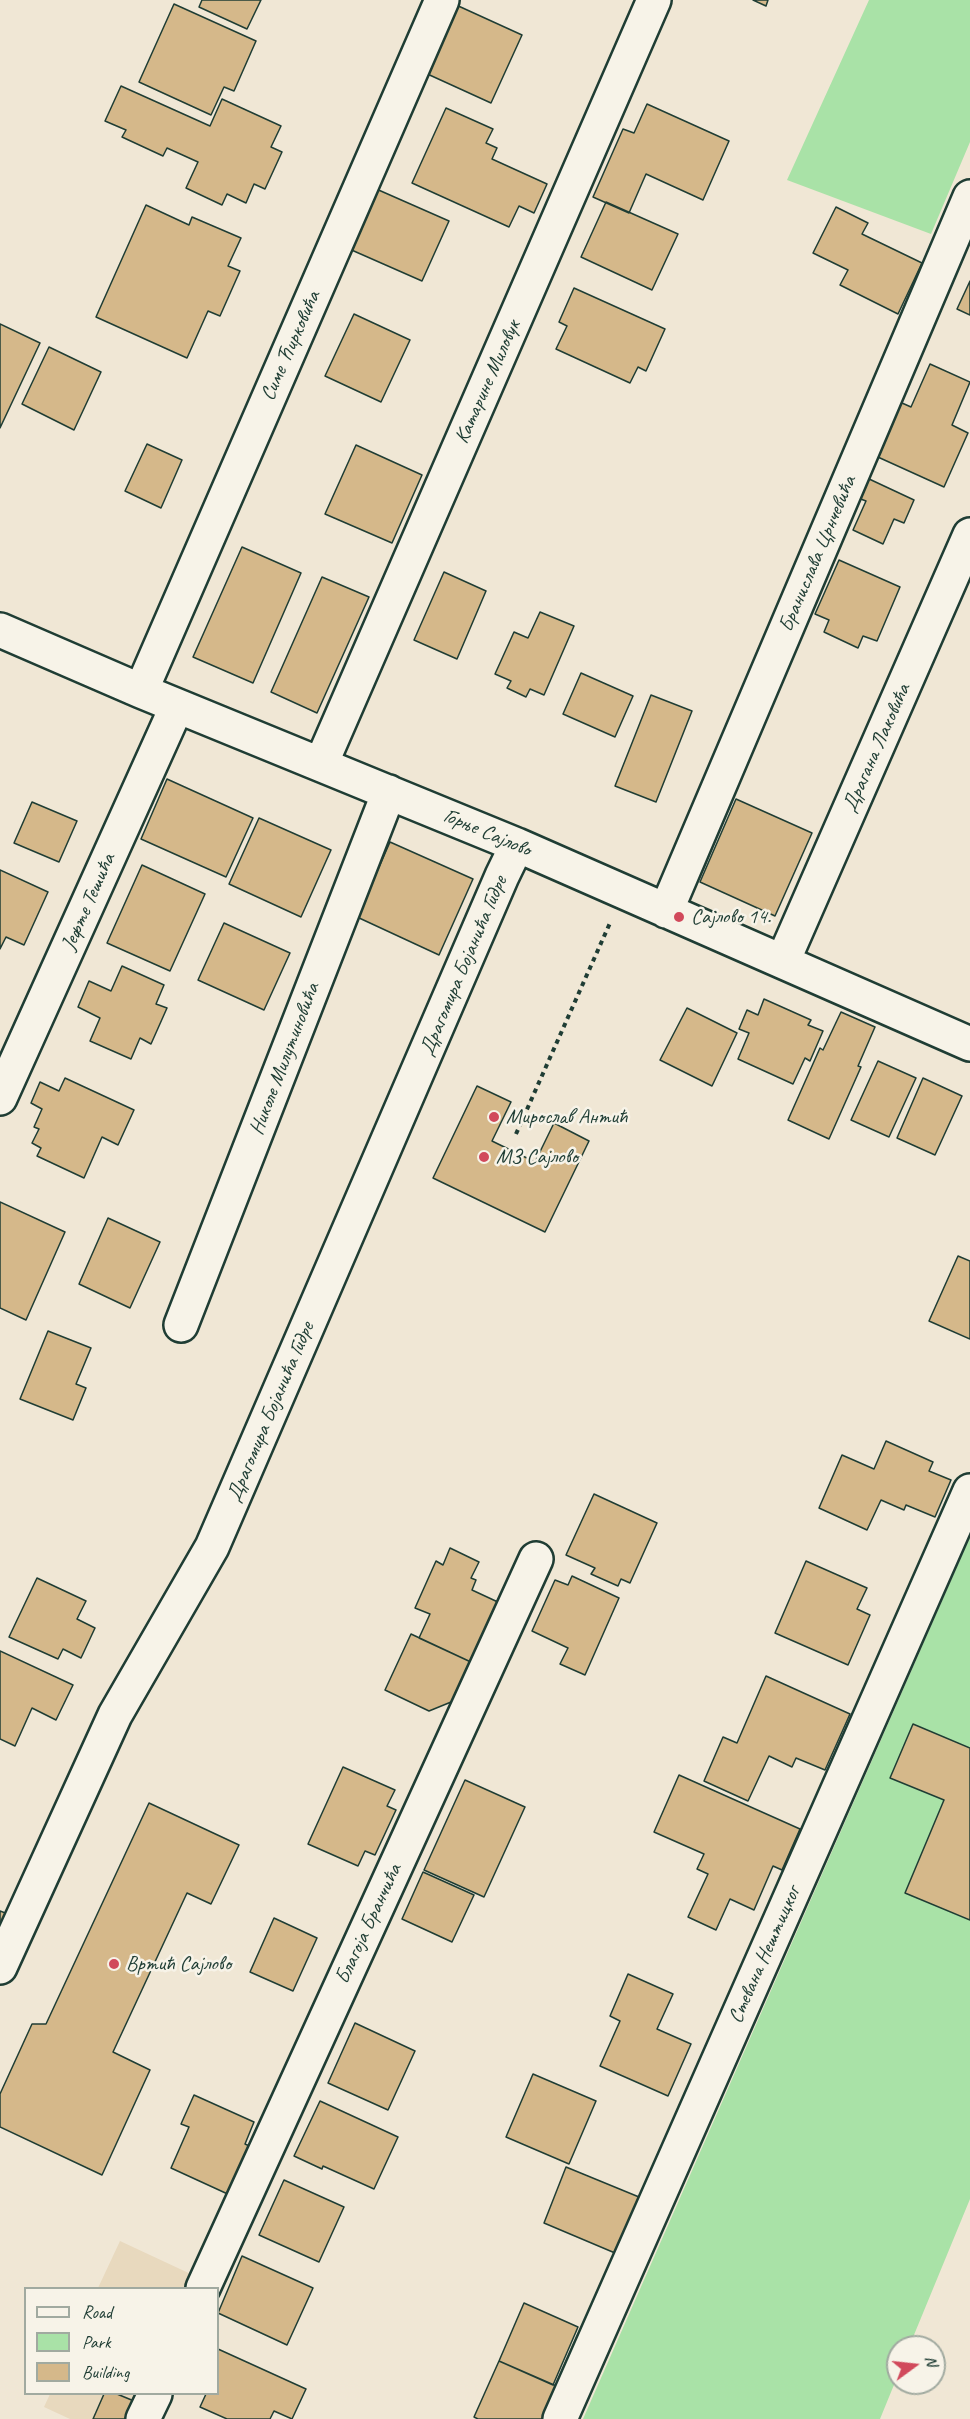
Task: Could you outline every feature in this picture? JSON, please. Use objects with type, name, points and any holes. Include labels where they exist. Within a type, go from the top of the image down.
[{"type":"street","name":"Симе Ћирковића","points":[[141,692],[442,0]]},
{"type":"street","name":"Катарине Миловук","points":[[321,764],[654,0]]},
{"type":"street","name":"Бранислава Црнчевића","points":[[666,911],[970,197]]},
{"type":"street","name":"Драгана Лаковића","points":[[783,961],[970,536]]},
{"type":"street","name":"Горње Сајлово","points":[[0,630],[141,692],[517,845],[970,1044]]},
{"type":"street","name":"Јефте Тешића","points":[[0,1098],[177,706]]},
{"type":"street","name":"Николе Милутиновића","points":[[181,1325],[389,792]]},
{"type":"street","name":"Драгомира Бојанића Гидре","points":[[0,1966],[115,1715],[212,1547],[517,845]]},
{"type":"street","name":"Стевана Нештицког","points":[[560,2419],[970,1491]]},
{"type":"street","name":"Благоја Бранчића","points":[[203,2287],[536,1559]]},
{"type":"street","points":[[143,2419],[155,2395]]},
{"type":"path","points":[[516,1134],[624,892]]},
{"type":"shaded area","points":[[120,2241],[195,2276],[190,2287],[98,2287]]},
{"type":"shaded area","points":[[50,2395],[142,2395],[131,2419],[70,2419],[44,2407]]},
{"type":"green space","points":[[869,0],[970,0],[970,142],[931,234],[787,180]]},
{"type":"green space","points":[[970,1537],[970,2199],[914,2335],[886,2335],[886,2395],[890,2395],[880,2419],[583,2419]]},
{"type":"building","points":[[202,0],[261,0],[247,29],[199,7]]},
{"type":"building","points":[[753,0],[768,0],[766,6]]},
{"type":"building","points":[[174,4],[256,41],[234,91],[224,87],[211,115],[139,82]]},
{"type":"building","points":[[454,4],[522,35],[491,103],[423,72]]},
{"type":"building","points":[[121,86],[210,126],[222,99],[281,126],[271,147],[282,152],[265,189],[254,184],[246,203],[227,194],[222,205],[186,188],[198,162],[167,148],[163,156],[122,137],[126,130],[105,121]]},
{"type":"building","points":[[647,104],[729,141],[703,200],[646,174],[629,213],[593,197],[623,129],[634,133]]},
{"type":"building","points":[[446,108],[493,129],[486,143],[497,148],[492,159],[547,184],[534,213],[519,206],[509,227],[412,183]]},
{"type":"building","points":[[374,188],[449,221],[422,281],[347,248]]},
{"type":"building","points":[[606,202],[678,234],[652,290],[581,257]]},
{"type":"building","points":[[146,205],[189,225],[192,217],[241,238],[228,266],[240,271],[220,316],[208,311],[187,358],[96,317]]},
{"type":"building","points":[[836,207],[868,223],[862,234],[922,263],[898,314],[840,285],[848,270],[813,253]]},
{"type":"building","points":[[970,281],[970,315],[957,309]]},
{"type":"building","points":[[574,288],[665,329],[646,371],[638,367],[630,383],[556,349],[567,326],[559,322]]},
{"type":"building","points":[[354,314],[410,340],[381,402],[325,376]]},
{"type":"building","points":[[0,324],[40,343],[0,428]]},
{"type":"building","points":[[49,347],[101,372],[74,430],[22,404]]},
{"type":"building","points":[[930,364],[970,382],[952,425],[968,433],[944,487],[869,453],[893,399],[911,407]]},
{"type":"building","points":[[147,444],[182,460],[161,508],[125,491]]},
{"type":"building","points":[[356,445],[422,475],[392,543],[325,514]]},
{"type":"building","points":[[867,478],[914,500],[904,523],[894,519],[883,544],[853,530],[866,501],[858,498]]},
{"type":"building","points":[[242,547],[301,573],[253,683],[193,657]]},
{"type":"building","points":[[839,560],[900,587],[877,641],[863,636],[858,648],[824,632],[829,620],[815,614]]},
{"type":"building","points":[[444,572],[486,591],[457,659],[414,640]]},
{"type":"building","points":[[322,577],[369,597],[317,713],[271,692]]},
{"type":"building","points":[[540,612],[574,626],[544,695],[530,689],[526,697],[507,688],[511,681],[495,674],[514,632],[528,638]]},
{"type":"building","points":[[581,673],[633,696],[615,737],[563,714]]},
{"type":"building","points":[[651,695],[692,711],[656,802],[615,786]]},
{"type":"building","points":[[167,779],[253,818],[226,877],[141,839]]},
{"type":"building","points":[[736,799],[812,833],[775,916],[700,882]]},
{"type":"building","points":[[32,802],[77,821],[59,862],[14,843]]},
{"type":"building","points":[[259,818],[331,850],[301,917],[229,884]]},
{"type":"building","points":[[390,842],[473,879],[439,955],[357,917]]},
{"type":"building","points":[[142,865],[205,894],[170,971],[107,943]]},
{"type":"building","points":[[0,870],[48,892],[24,945],[6,937],[0,949]]},
{"type":"building","points":[[224,923],[290,953],[264,1010],[198,980]]},
{"type":"building","points":[[122,966],[164,985],[156,1004],[167,1008],[151,1044],[140,1038],[131,1059],[90,1041],[100,1018],[78,1007],[89,981],[111,991]]},
{"type":"building","points":[[764,999],[811,1020],[808,1025],[823,1031],[810,1061],[805,1058],[793,1084],[738,1059],[749,1033],[739,1029],[747,1010],[758,1015]]},
{"type":"building","points":[[687,1008],[737,1033],[712,1086],[660,1060]]},
{"type":"building","points":[[841,1012],[875,1027],[858,1066],[861,1067],[829,1139],[788,1120],[820,1048],[823,1050]]},
{"type":"building","points":[[878,1061],[916,1078],[889,1137],[851,1120]]},
{"type":"building","points":[[65,1078],[134,1110],[118,1145],[102,1137],[84,1178],[37,1156],[41,1148],[32,1143],[39,1129],[34,1127],[42,1109],[31,1103],[40,1082],[59,1091]]},
{"type":"building","points":[[923,1078],[962,1096],[935,1155],[897,1138]]},
{"type":"building","name":"МЗ Сајлово","points":[[477,1086],[511,1102],[492,1141],[535,1162],[554,1123],[589,1141],[545,1232],[433,1178]]},
{"type":"building","points":[[0,1202],[65,1232],[26,1320],[0,1308]]},
{"type":"building","points":[[108,1218],[160,1242],[130,1308],[79,1284]]},
{"type":"building","points":[[958,1256],[970,1261],[970,1339],[929,1321]]},
{"type":"building","points":[[48,1331],[91,1348],[76,1384],[86,1388],[73,1420],[20,1399]]},
{"type":"building","points":[[886,1441],[933,1462],[929,1471],[951,1480],[935,1517],[906,1505],[904,1510],[881,1500],[867,1530],[819,1508],[842,1455],[874,1469]]},
{"type":"building","points":[[594,1494],[657,1523],[630,1583],[621,1579],[618,1586],[591,1574],[595,1568],[566,1555]]},
{"type":"building","points":[[450,1548],[479,1562],[471,1578],[476,1580],[472,1590],[500,1603],[473,1663],[419,1638],[430,1614],[415,1608],[436,1561],[443,1565]]},
{"type":"building","points":[[806,1561],[867,1588],[857,1609],[870,1615],[848,1665],[775,1633]]},
{"type":"building","points":[[572,1576],[619,1598],[585,1675],[560,1664],[568,1648],[532,1631],[555,1580],[568,1585]]},
{"type":"building","points":[[37,1578],[86,1601],[77,1619],[95,1628],[81,1658],[63,1649],[58,1659],[9,1637]]},
{"type":"building","points":[[411,1634],[473,1663],[456,1700],[429,1711],[385,1690]]},
{"type":"building","points":[[0,1651],[73,1685],[56,1720],[32,1708],[15,1746],[0,1739]]},
{"type":"building","points":[[766,1676],[850,1714],[825,1770],[796,1758],[792,1767],[769,1756],[748,1801],[704,1781],[723,1737],[737,1743]]},
{"type":"building","points":[[913,1724],[970,1748],[970,1920],[905,1893],[944,1800],[890,1778]]},
{"type":"building","points":[[343,1767],[395,1790],[387,1806],[396,1810],[375,1855],[365,1851],[358,1866],[308,1844]]},
{"type":"building","points":[[679,1775],[800,1829],[782,1870],[773,1866],[754,1910],[730,1899],[716,1930],[688,1917],[708,1874],[697,1869],[704,1854],[654,1832]]},
{"type":"building","points":[[465,1780],[525,1807],[484,1897],[424,1870]]},
{"type":"building","name":"Вртић Сајлово","points":[[149,1803],[239,1845],[211,1904],[187,1893],[113,2052],[150,2070],[102,2175],[0,2127],[0,2094],[32,2024],[46,2024]]},
{"type":"building","points":[[423,1872],[474,1895],[452,1942],[402,1919]]},
{"type":"building","points":[[0,1911],[13,1916],[0,1949]]},
{"type":"building","points":[[274,1918],[317,1938],[293,1991],[250,1972]]},
{"type":"building","points":[[628,1974],[673,1994],[657,2029],[691,2044],[668,2096],[600,2066],[620,2021],[610,2016]]},
{"type":"building","points":[[355,2023],[415,2051],[388,2110],[328,2083]]},
{"type":"building","points":[[533,2074],[596,2101],[569,2164],[506,2137]]},
{"type":"building","points":[[194,2095],[254,2122],[245,2144],[254,2148],[232,2196],[171,2168],[189,2127],[181,2124]]},
{"type":"building","points":[[320,2101],[398,2137],[374,2189],[323,2166],[322,2169],[294,2156]]},
{"type":"building","points":[[566,2167],[639,2197],[615,2253],[544,2223]]},
{"type":"building","points":[[284,2180],[344,2207],[319,2262],[259,2235]]},
{"type":"building","points":[[242,2256],[313,2288],[287,2345],[219,2313]]},
{"type":"building","points":[[524,2303],[578,2327],[553,2385],[499,2361]]},
{"type":"building","points":[[219,2349],[306,2389],[292,2419],[274,2411],[270,2419],[227,2419],[200,2407],[206,2395],[219,2395]]},
{"type":"building","points":[[499,2361],[561,2388],[548,2419],[478,2419],[474,2417]]},
{"type":"building","points":[[104,2395],[119,2395],[134,2401],[126,2419],[93,2419]]},
{"type":"place","name":"Сајлово 14.","points":[[679,917]]},
{"type":"place","name":"Мирослав Антић","points":[[494,1117]]},
{"type":"place","name":"МЗ Сајлово","points":[[484,1157]]},
{"type":"place","name":"Вртић Сајлово","points":[[114,1964]]}]
